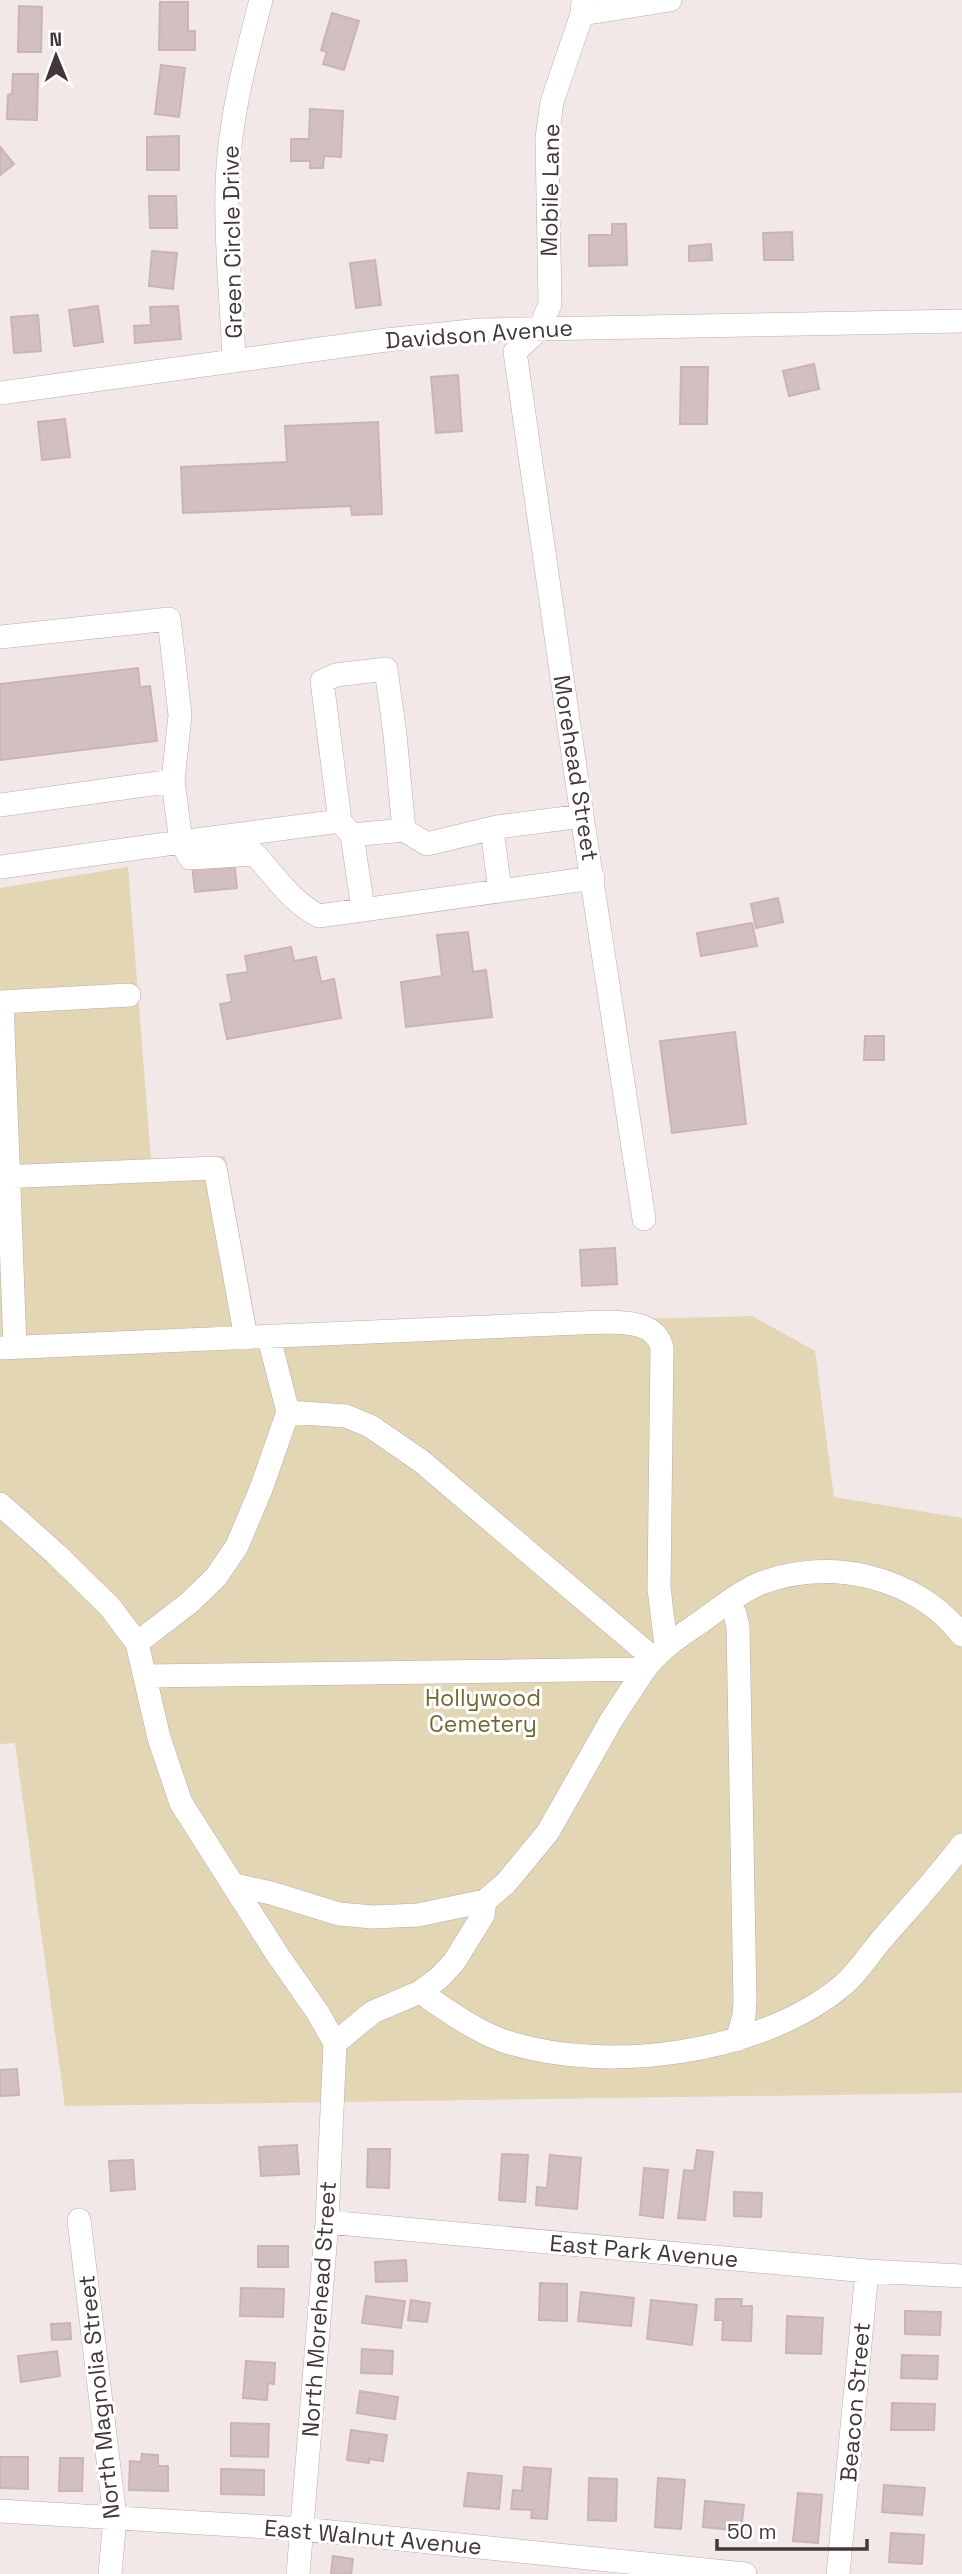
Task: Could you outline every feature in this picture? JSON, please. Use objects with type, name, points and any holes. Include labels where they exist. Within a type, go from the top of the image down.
[{"type":"street","name":"Green Circle Drive","points":[[234,361],[227,185],[232,130],[242,73],[261,0]]},
{"type":"street","name":"Mobile Lane","points":[[540,328],[550,304],[547,138],[552,102],[583,7],[670,0]]},
{"type":"street","name":"Davidson Avenue","points":[[0,393],[440,334],[540,328],[962,321]]},
{"type":"street","name":"Morehead Street","points":[[540,328],[515,352],[644,1219]]},
{"type":"street","points":[[0,637],[169,619],[180,715],[173,781],[181,842],[191,858],[255,854],[307,910],[319,916],[593,878]]},
{"type":"street","points":[[363,909],[346,828],[322,681],[336,675],[386,668],[396,736],[404,830]]},
{"type":"street","points":[[0,805],[173,781]]},
{"type":"street","points":[[0,867],[181,842],[346,828],[404,830],[426,844],[492,829],[582,816]]},
{"type":"street","points":[[492,829],[500,891]]},
{"type":"street","points":[[129,995],[1,1002],[7,1348],[603,1322],[636,1324],[651,1331],[660,1341],[662,1348],[659,1588],[655,1658]]},
{"type":"street","points":[[5,1177],[215,1168],[246,1338]]},
{"type":"street","points":[[137,1643],[189,1603],[226,1565],[237,1546],[261,1489],[288,1412],[269,1338]]},
{"type":"street","points":[[288,1412],[346,1416],[370,1426],[421,1461],[655,1658]]},
{"type":"street","points":[[0,1504],[110,1607],[137,1643],[159,1738],[175,1789],[195,1827],[335,2043],[373,2012],[420,1992],[439,1978],[454,1962],[482,1915],[485,1901]]},
{"type":"street","points":[[234,1885],[271,1893],[339,1914],[373,1917],[418,1915],[485,1901],[506,1883],[548,1832],[612,1719],[655,1658],[727,1603],[762,1583],[797,1575],[854,1573],[869,1576],[908,1591],[933,1607],[962,1635]]},
{"type":"street","points":[[727,1603],[735,1614],[738,1627],[745,2001],[737,2040]]},
{"type":"street","points":[[146,1676],[655,1658]]},
{"type":"street","points":[[420,1992],[477,2028],[506,2042],[541,2051],[579,2056],[637,2055],[698,2049],[737,2040],[801,2013],[842,1986],[962,1845]]},
{"type":"street","name":"North Morehead Street","points":[[298,2574],[327,2222],[335,2043]]},
{"type":"street","name":"North Magnolia Street","points":[[79,2220],[115,2518],[110,2574]]},
{"type":"street","name":"East Park Avenue","points":[[327,2222],[867,2271],[962,2276]]},
{"type":"street","name":"Beacon Street","points":[[838,2574],[867,2271]]},
{"type":"street","name":"East Walnut Avenue","points":[[0,2511],[302,2529],[746,2574]]},
{"type":"green space","name":"Hollywood Cemetery","points":[[128,867],[151,1159],[225,1156],[257,1329],[752,1316],[815,1351],[834,1497],[962,1518],[962,2093],[65,2106],[15,1743],[0,1744],[0,888]]},
{"type":"building","points":[[160,2],[188,2],[188,31],[195,31],[195,50],[159,50]]},
{"type":"building","points":[[19,6],[42,7],[41,52],[18,52]]},
{"type":"building","points":[[332,13],[359,21],[344,70],[323,64],[327,52],[321,50]]},
{"type":"building","points":[[161,65],[185,68],[179,117],[155,114]]},
{"type":"building","points":[[13,74],[38,74],[37,120],[7,119],[8,95],[12,94]]},
{"type":"building","points":[[310,109],[343,111],[341,157],[324,156],[323,168],[310,168],[310,161],[291,161],[291,139],[309,139]]},
{"type":"building","points":[[179,136],[179,170],[147,170],[147,137]]},
{"type":"building","points":[[0,147],[14,164],[0,175]]},
{"type":"building","points":[[149,196],[176,196],[177,228],[150,228]]},
{"type":"building","points":[[612,224],[626,224],[627,265],[589,266],[589,235],[612,235]]},
{"type":"building","points":[[792,232],[793,260],[764,260],[763,233]]},
{"type":"building","points":[[711,244],[712,260],[689,261],[689,246]]},
{"type":"building","points":[[152,251],[177,253],[173,289],[149,286]]},
{"type":"building","points":[[375,260],[381,305],[356,308],[350,263]]},
{"type":"building","points":[[98,306],[103,342],[74,346],[69,310]]},
{"type":"building","points":[[178,306],[181,339],[135,343],[134,326],[151,325],[150,307]]},
{"type":"building","points":[[38,315],[41,351],[14,353],[11,317]]},
{"type":"building","points":[[814,364],[819,389],[789,396],[783,371]]},
{"type":"building","points":[[681,367],[708,367],[707,424],[680,424]]},
{"type":"building","points":[[458,375],[462,431],[436,433],[431,377]]},
{"type":"building","points":[[65,419],[70,457],[42,460],[38,422]]},
{"type":"building","points":[[378,422],[382,514],[352,515],[351,506],[183,513],[181,467],[287,462],[285,426]]},
{"type":"building","points":[[138,668],[140,687],[150,686],[157,741],[0,760],[0,684]]},
{"type":"building","points":[[234,861],[237,888],[195,892],[192,865]]},
{"type":"building","points":[[778,898],[783,922],[756,928],[751,904]]},
{"type":"building","points":[[752,923],[757,946],[701,956],[697,933]]},
{"type":"building","points":[[468,932],[473,972],[486,970],[492,1017],[406,1027],[401,982],[442,976],[437,935]]},
{"type":"building","points":[[291,947],[294,961],[316,957],[321,982],[334,979],[341,1018],[227,1039],[220,1004],[232,1002],[227,975],[248,972],[245,956]]},
{"type":"building","points":[[735,1032],[746,1124],[672,1133],[660,1041]]},
{"type":"building","points":[[865,1036],[884,1036],[884,1060],[864,1060]]},
{"type":"building","points":[[615,1248],[617,1284],[582,1286],[580,1250]]},
{"type":"building","points":[[17,2069],[19,2095],[0,2096],[0,2070]]},
{"type":"building","points":[[297,2145],[299,2174],[261,2176],[259,2147]]},
{"type":"building","points":[[368,2149],[390,2149],[389,2188],[367,2187]]},
{"type":"building","points":[[697,2150],[713,2152],[705,2220],[678,2218],[684,2170],[694,2171]]},
{"type":"building","points":[[502,2154],[528,2155],[525,2202],[499,2200]]},
{"type":"building","points":[[550,2155],[581,2158],[577,2209],[536,2205],[537,2187],[547,2188]]},
{"type":"building","points":[[133,2160],[135,2189],[111,2191],[109,2161]]},
{"type":"building","points":[[644,2168],[668,2170],[663,2218],[640,2215]]},
{"type":"building","points":[[734,2192],[762,2193],[761,2217],[734,2216]]},
{"type":"building","points":[[258,2246],[288,2246],[288,2267],[258,2267]]},
{"type":"building","points":[[406,2260],[407,2281],[376,2282],[375,2262]]},
{"type":"building","points":[[540,2283],[567,2284],[567,2321],[539,2320]]},
{"type":"building","points":[[241,2288],[284,2289],[283,2317],[240,2316]]},
{"type":"building","points":[[581,2292],[634,2298],[631,2326],[578,2321]]},
{"type":"building","points":[[366,2296],[405,2301],[401,2328],[362,2323]]},
{"type":"building","points":[[716,2299],[742,2299],[741,2306],[752,2306],[751,2341],[722,2340],[723,2320],[715,2320]]},
{"type":"building","points":[[411,2300],[430,2303],[427,2322],[408,2320]]},
{"type":"building","points":[[651,2300],[697,2305],[692,2345],[647,2339]]},
{"type":"building","points":[[905,2311],[941,2312],[940,2335],[905,2334]]},
{"type":"building","points":[[787,2316],[823,2318],[821,2354],[786,2353]]},
{"type":"building","points":[[70,2323],[71,2339],[52,2340],[51,2324]]},
{"type":"building","points":[[362,2349],[393,2351],[392,2374],[361,2373]]},
{"type":"building","points":[[57,2351],[60,2376],[21,2382],[18,2356]]},
{"type":"building","points":[[902,2355],[938,2356],[937,2379],[901,2378]]},
{"type":"building","points":[[246,2361],[275,2363],[274,2384],[268,2383],[267,2400],[243,2398]]},
{"type":"building","points":[[360,2391],[398,2397],[395,2419],[357,2413]]},
{"type":"building","points":[[892,2403],[935,2404],[934,2430],[891,2430]]},
{"type":"building","points":[[231,2423],[269,2424],[268,2457],[231,2456]]},
{"type":"building","points":[[351,2430],[387,2435],[383,2461],[369,2459],[369,2463],[347,2460]]},
{"type":"building","points":[[142,2454],[158,2455],[158,2466],[168,2466],[168,2491],[129,2490],[130,2461],[141,2462]]},
{"type":"building","points":[[0,2457],[28,2457],[28,2489],[0,2488]]},
{"type":"building","points":[[60,2458],[83,2458],[82,2491],[59,2491]]},
{"type":"building","points":[[524,2467],[551,2469],[547,2519],[531,2518],[532,2510],[511,2509],[513,2490],[522,2491]]},
{"type":"building","points":[[221,2469],[264,2470],[264,2495],[221,2494]]},
{"type":"building","points":[[468,2473],[502,2476],[499,2509],[464,2506]]},
{"type":"building","points":[[589,2478],[617,2479],[616,2521],[588,2520]]},
{"type":"building","points":[[658,2478],[685,2480],[681,2529],[655,2527]]},
{"type":"building","points":[[884,2485],[925,2488],[922,2515],[882,2512]]},
{"type":"building","points":[[798,2493],[822,2495],[818,2543],[793,2541]]},
{"type":"building","points":[[705,2501],[744,2505],[741,2531],[703,2527]]},
{"type":"building","points":[[891,2533],[924,2535],[922,2564],[889,2562]]},
{"type":"building","points":[[333,2556],[353,2559],[351,2574],[331,2574]]}]
